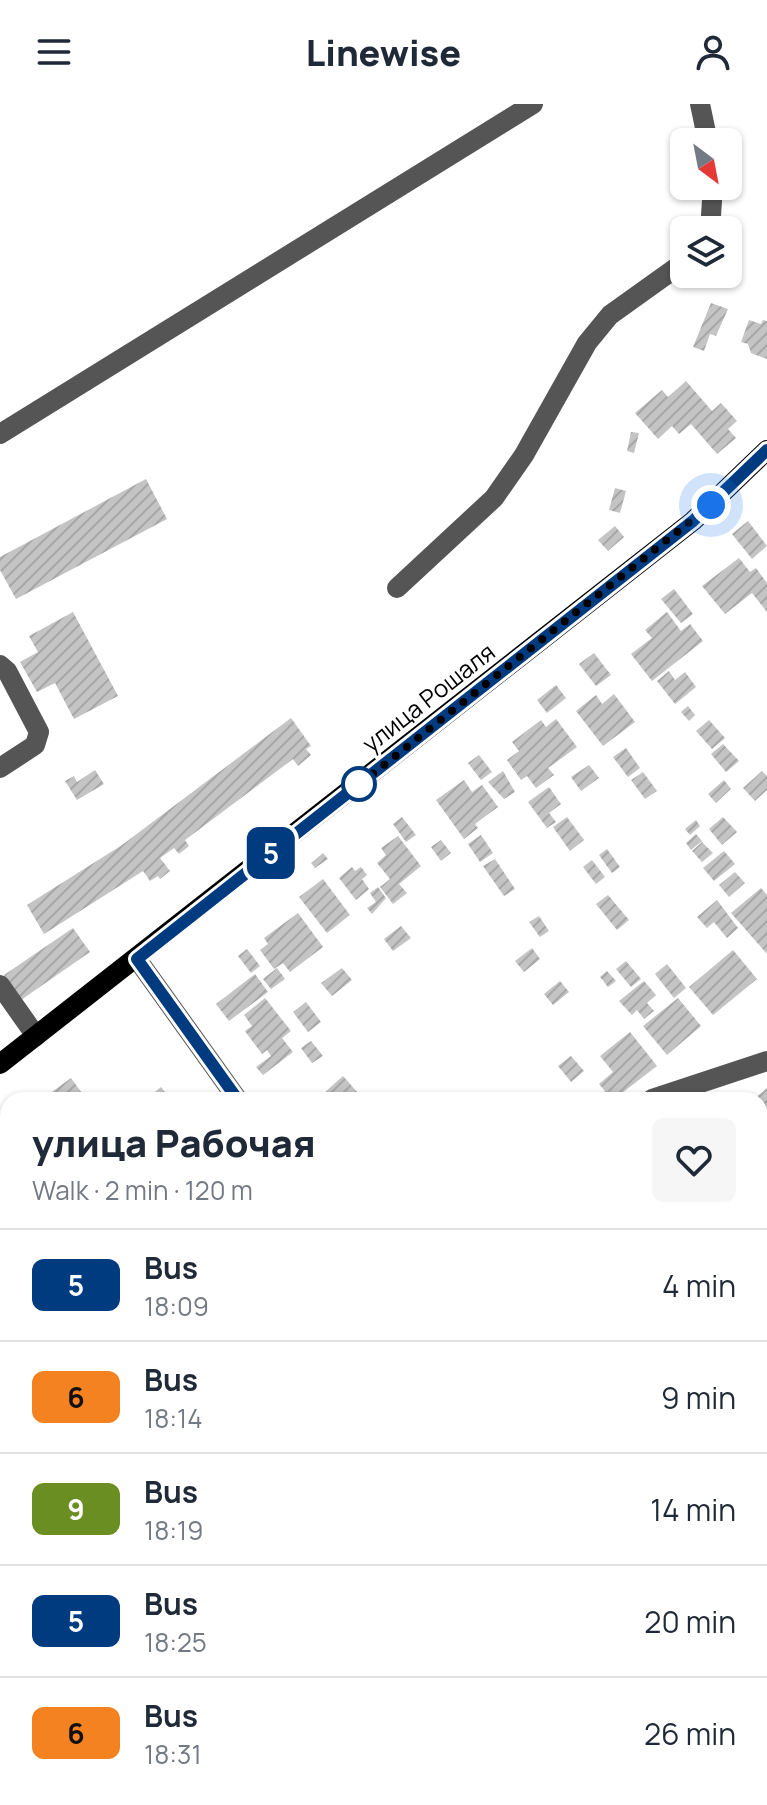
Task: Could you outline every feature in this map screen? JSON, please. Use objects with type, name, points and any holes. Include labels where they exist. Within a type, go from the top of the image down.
[{"type":"main road","name":"улица Рошаля","points":[[0,1064],[693,521],[767,450]]},
{"type":"street","points":[[0,434],[533,104]]},
{"type":"street","points":[[700,104],[705,128]]},
{"type":"street","points":[[397,588],[494,498],[524,455],[587,343],[610,315],[670,272]]},
{"type":"street","points":[[0,665],[7,671],[39,732],[35,745],[0,768]]},
{"type":"street","points":[[137,959],[232,1092]]},
{"type":"street","points":[[0,985],[36,1036]]},
{"type":"street","points":[[673,1092],[767,1061]]},
{"type":"building","points":[[711,303],[728,309],[716,336],[710,334],[704,351],[693,347]]},
{"type":"building","points":[[749,320],[761,324],[763,320],[767,321],[767,359],[751,353],[748,344],[741,342]]},
{"type":"building","points":[[686,381],[712,411],[721,403],[737,421],[728,429],[736,438],[717,454],[691,424],[679,434],[672,426],[658,439],[635,413],[662,390],[668,397]]},
{"type":"building","points":[[631,432],[639,433],[634,453],[627,451]]},
{"type":"building","points":[[146,479],[167,519],[16,599],[0,570],[0,557]]},
{"type":"building","points":[[615,488],[626,491],[620,513],[609,510]]},
{"type":"building","points":[[748,521],[767,546],[752,559],[732,534]]},
{"type":"building","points":[[615,526],[624,537],[608,551],[598,540]]},
{"type":"building","points":[[739,558],[750,572],[756,568],[767,583],[767,612],[752,593],[725,614],[702,586]]},
{"type":"building","points":[[674,589],[693,614],[681,623],[661,599]]},
{"type":"building","points":[[73,612],[118,696],[74,719],[55,683],[37,692],[20,662],[38,652],[29,636]]},
{"type":"building","points":[[667,612],[681,631],[690,624],[703,641],[652,681],[631,654],[652,638],[645,630]]},
{"type":"building","points":[[594,653],[611,675],[596,686],[579,664]]},
{"type":"building","points":[[669,671],[675,680],[685,672],[696,687],[675,704],[657,681]]},
{"type":"building","points":[[556,685],[566,698],[547,713],[537,700]]},
{"type":"building","points":[[614,694],[635,722],[603,746],[576,711],[596,695],[602,704]]},
{"type":"building","points":[[688,706],[695,715],[689,721],[681,712]]},
{"type":"building","points":[[291,718],[311,746],[306,749],[311,755],[298,766],[293,759],[185,840],[189,846],[179,854],[174,848],[160,858],[170,871],[160,879],[158,876],[150,881],[143,871],[44,934],[27,905],[122,845]]},
{"type":"building","points":[[556,719],[577,747],[548,768],[554,775],[536,788],[527,776],[521,780],[507,760],[519,751],[512,742],[541,720],[546,727]]},
{"type":"building","points":[[709,720],[725,738],[712,749],[696,731]]},
{"type":"building","points":[[723,744],[739,761],[726,772],[711,754]]},
{"type":"building","points":[[626,748],[640,768],[628,777],[613,757]]},
{"type":"building","points":[[479,755],[492,772],[481,780],[468,763]]},
{"type":"building","points":[[589,765],[599,778],[581,791],[571,777]]},
{"type":"building","points":[[95,770],[104,784],[77,800],[65,781],[74,776],[77,782]]},
{"type":"building","points":[[503,771],[515,792],[504,799],[488,782]]},
{"type":"building","points":[[762,771],[767,776],[767,790],[755,801],[743,788]]},
{"type":"building","points":[[643,772],[657,791],[645,799],[631,780]]},
{"type":"building","points":[[464,780],[472,792],[482,785],[498,807],[475,824],[478,828],[464,839],[436,800]]},
{"type":"building","points":[[724,780],[731,789],[716,803],[708,794]]},
{"type":"building","points":[[549,787],[561,804],[549,813],[556,822],[547,828],[528,802]]},
{"type":"building","points":[[402,817],[416,835],[406,842],[393,824]]},
{"type":"building","points":[[567,817],[584,840],[570,851],[553,827]]},
{"type":"building","points":[[723,817],[737,832],[722,845],[709,829]]},
{"type":"building","points":[[696,820],[700,826],[690,835],[685,829]]},
{"type":"building","points":[[696,834],[702,841],[691,850],[686,843]]},
{"type":"building","points":[[481,835],[493,853],[480,862],[468,844]]},
{"type":"building","points":[[398,836],[421,866],[399,884],[407,893],[393,904],[380,887],[390,879],[377,863],[386,855],[381,848]]},
{"type":"building","points":[[441,840],[451,853],[441,861],[431,847]]},
{"type":"building","points":[[702,842],[713,853],[702,862],[692,851]]},
{"type":"building","points":[[607,849],[620,867],[612,873],[599,855]]},
{"type":"building","points":[[724,851],[735,864],[714,881],[703,868]]},
{"type":"building","points":[[323,853],[328,859],[315,868],[311,863]]},
{"type":"building","points":[[495,859],[515,889],[504,896],[483,866]]},
{"type":"building","points":[[592,860],[605,877],[596,884],[583,867]]},
{"type":"building","points":[[352,867],[355,871],[361,867],[367,875],[362,879],[369,889],[356,900],[339,878]]},
{"type":"building","points":[[735,872],[745,883],[729,897],[719,885]]},
{"type":"building","points":[[323,879],[350,915],[327,933],[299,897]]},
{"type":"building","points":[[378,887],[386,898],[372,914],[367,908],[376,902],[370,893]]},
{"type":"building","points":[[761,888],[767,895],[767,954],[731,913]]},
{"type":"building","points":[[608,895],[629,920],[617,930],[596,904]]},
{"type":"building","points":[[717,900],[738,928],[727,938],[714,922],[707,928],[697,917]]},
{"type":"building","points":[[298,913],[323,947],[290,972],[283,963],[274,969],[260,950],[268,944],[264,938]]},
{"type":"building","points":[[539,916],[549,931],[540,937],[529,922]]},
{"type":"building","points":[[401,926],[411,938],[393,951],[384,939]]},
{"type":"building","points":[[73,928],[90,952],[21,1000],[4,975]]},
{"type":"building","points":[[532,948],[540,959],[524,972],[515,961]]},
{"type":"building","points":[[247,949],[260,966],[251,973],[238,956]]},
{"type":"building","points":[[733,950],[757,979],[713,1015],[689,987]]},
{"type":"building","points":[[626,961],[641,979],[631,987],[616,969]]},
{"type":"building","points":[[667,964],[686,988],[674,998],[655,974]]},
{"type":"building","points":[[277,968],[285,979],[271,989],[263,979]]},
{"type":"building","points":[[342,968],[352,980],[332,996],[321,983]]},
{"type":"building","points":[[607,971],[616,981],[608,987],[600,977]]},
{"type":"building","points":[[255,974],[268,992],[229,1021],[216,1004]]},
{"type":"building","points":[[560,981],[569,992],[553,1005],[544,994]]},
{"type":"building","points":[[644,981],[656,995],[647,1003],[654,1011],[644,1019],[637,1010],[632,1015],[619,1001]]},
{"type":"building","points":[[265,998],[291,1031],[282,1038],[293,1052],[263,1075],[256,1067],[271,1056],[267,1050],[262,1054],[245,1031],[252,1026],[244,1015]]},
{"type":"building","points":[[678,998],[701,1026],[667,1055],[643,1026]]},
{"type":"building","points":[[306,1002],[321,1022],[308,1032],[293,1012]]},
{"type":"building","points":[[630,1032],[657,1066],[623,1092],[604,1092],[599,1084],[613,1072],[600,1056]]},
{"type":"building","points":[[311,1041],[323,1056],[312,1063],[301,1048]]},
{"type":"building","points":[[571,1056],[584,1071],[571,1082],[558,1066]]},
{"type":"building","points":[[343,1076],[357,1092],[325,1092]]},
{"type":"building","points":[[71,1078],[81,1092],[52,1092]]},
{"type":"bus line","name":"5","points":[[232,1092],[137,959],[693,521],[767,450]]},
{"type":"route","points":[[359,784],[355,788],[711,505]]}]
